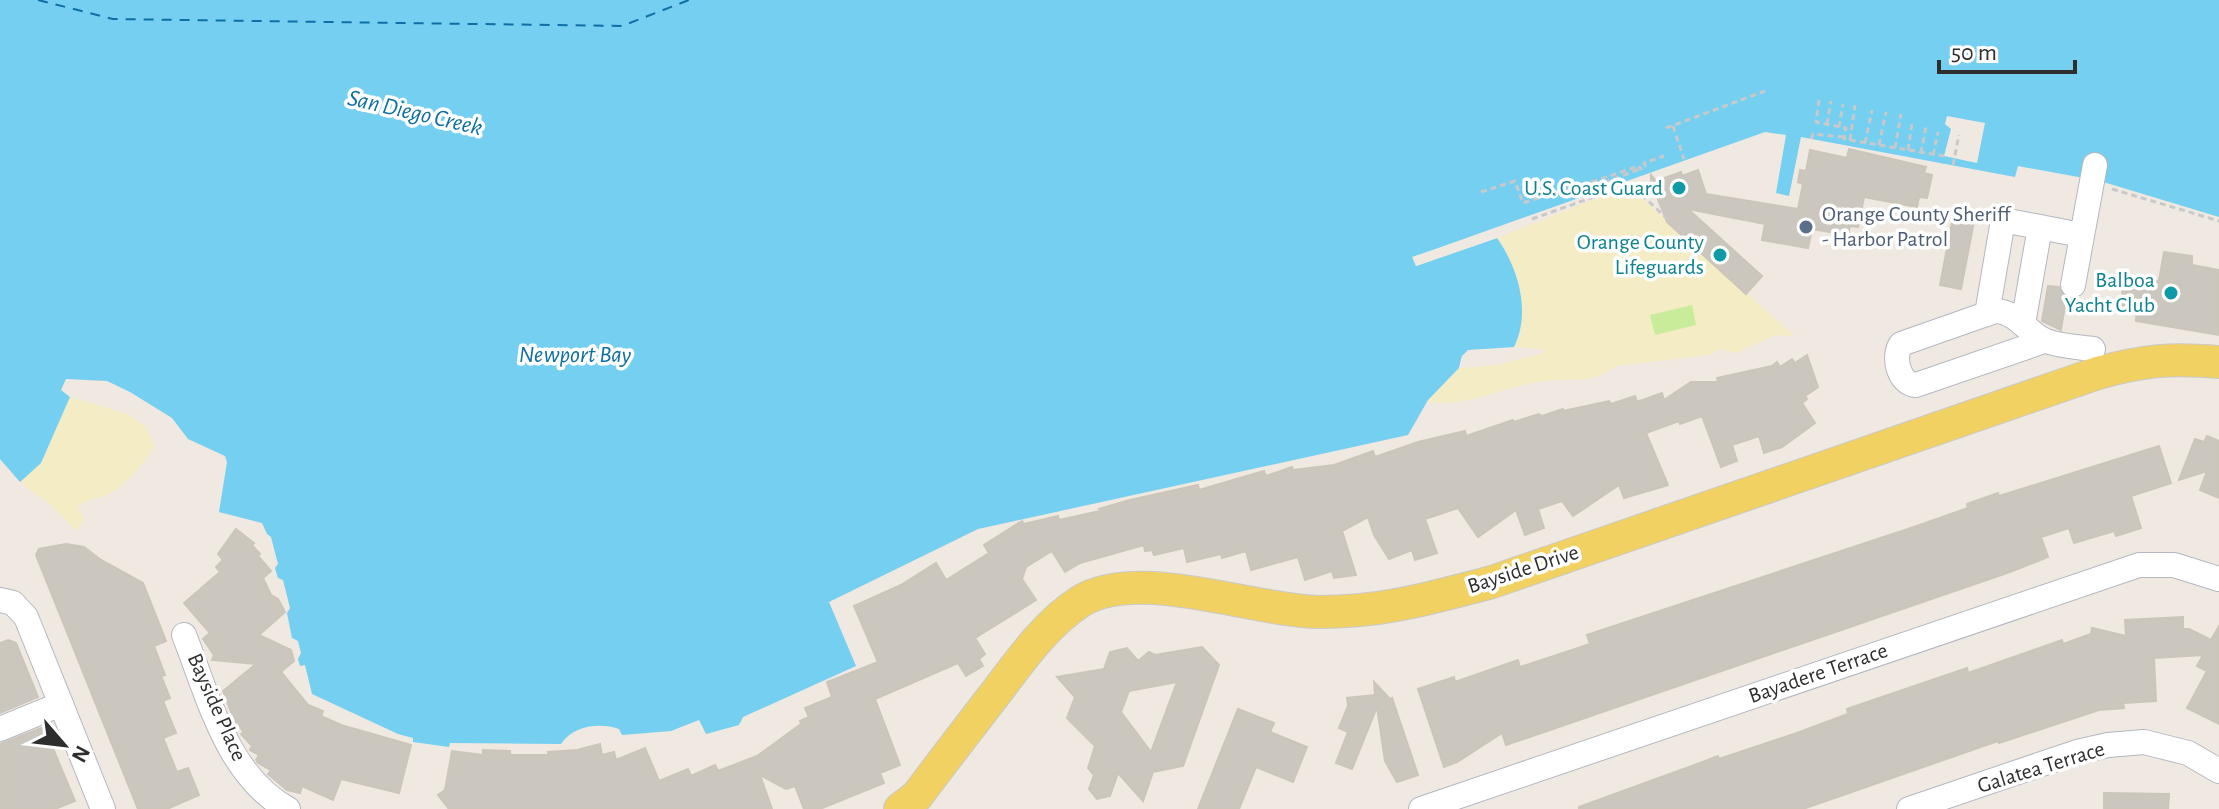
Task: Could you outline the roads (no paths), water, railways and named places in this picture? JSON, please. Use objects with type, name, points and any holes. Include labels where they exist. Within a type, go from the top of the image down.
[{"type":"main road","name":"Bayside Drive","points":[[900,809],[917,796],[1051,625],[1080,602],[1102,591],[1157,588],[1280,609],[1316,612],[1371,611],[1415,603],[1492,582],[2098,373],[2173,358],[2219,362]]},
{"type":"street","points":[[2073,285],[2081,235],[2100,176]]},
{"type":"street","points":[[1987,314],[2003,220],[2081,235]]},
{"type":"street","points":[[2023,324],[2040,227]]},
{"type":"street","points":[[2044,341],[2003,311],[1901,344],[1896,357],[1904,381],[1916,385],[2044,341],[2093,349]]},
{"type":"street","name":"Bayadere Terrace","points":[[1421,809],[2139,565],[2174,565],[2219,579]]},
{"type":"street","points":[[6,601],[26,617],[103,809]]},
{"type":"street","name":"Bayside Place","points":[[184,635],[221,729],[250,778],[269,799],[288,809]]},
{"type":"street","points":[[0,729],[61,704]]},
{"type":"street","name":"Galatea Terrace","points":[[1909,809],[2077,752],[2108,745],[2144,742],[2188,753],[2219,771]]},
{"type":"water","name":"Newport Bay","points":[[0,0],[2219,0],[2219,217],[2100,181],[2018,166],[2015,177],[1801,137],[1789,196],[1776,193],[1786,135],[1765,132],[1413,257],[1416,266],[1497,238],[1517,277],[1522,320],[1514,347],[1469,350],[1462,356],[1459,368],[1428,400],[1408,435],[978,529],[829,602],[856,666],[743,717],[739,725],[706,734],[699,720],[671,731],[622,735],[619,729],[595,726],[579,729],[561,744],[450,743],[449,747],[413,742],[413,738],[312,694],[305,665],[300,666],[298,659],[301,653],[298,641],[292,638],[287,613],[290,608],[283,580],[278,578],[275,568],[278,564],[271,537],[262,523],[219,512],[227,462],[225,456],[188,439],[172,418],[107,381],[66,379],[61,390],[70,397],[41,463],[20,482],[0,459]]},
{"type":"place","name":"U.S. Coast Guard","points":[[1679,188]]},
{"type":"place","name":"Orange County Sheriff - Harbor Patrol","points":[[1806,227]]},
{"type":"place","name":"Orange County Lifeguards","points":[[1720,255]]},
{"type":"place","name":"Balboa Yacht Club","points":[[2171,293]]},
{"type":"water label","name":"San Diego Creek","points":[[415,113]]}]
